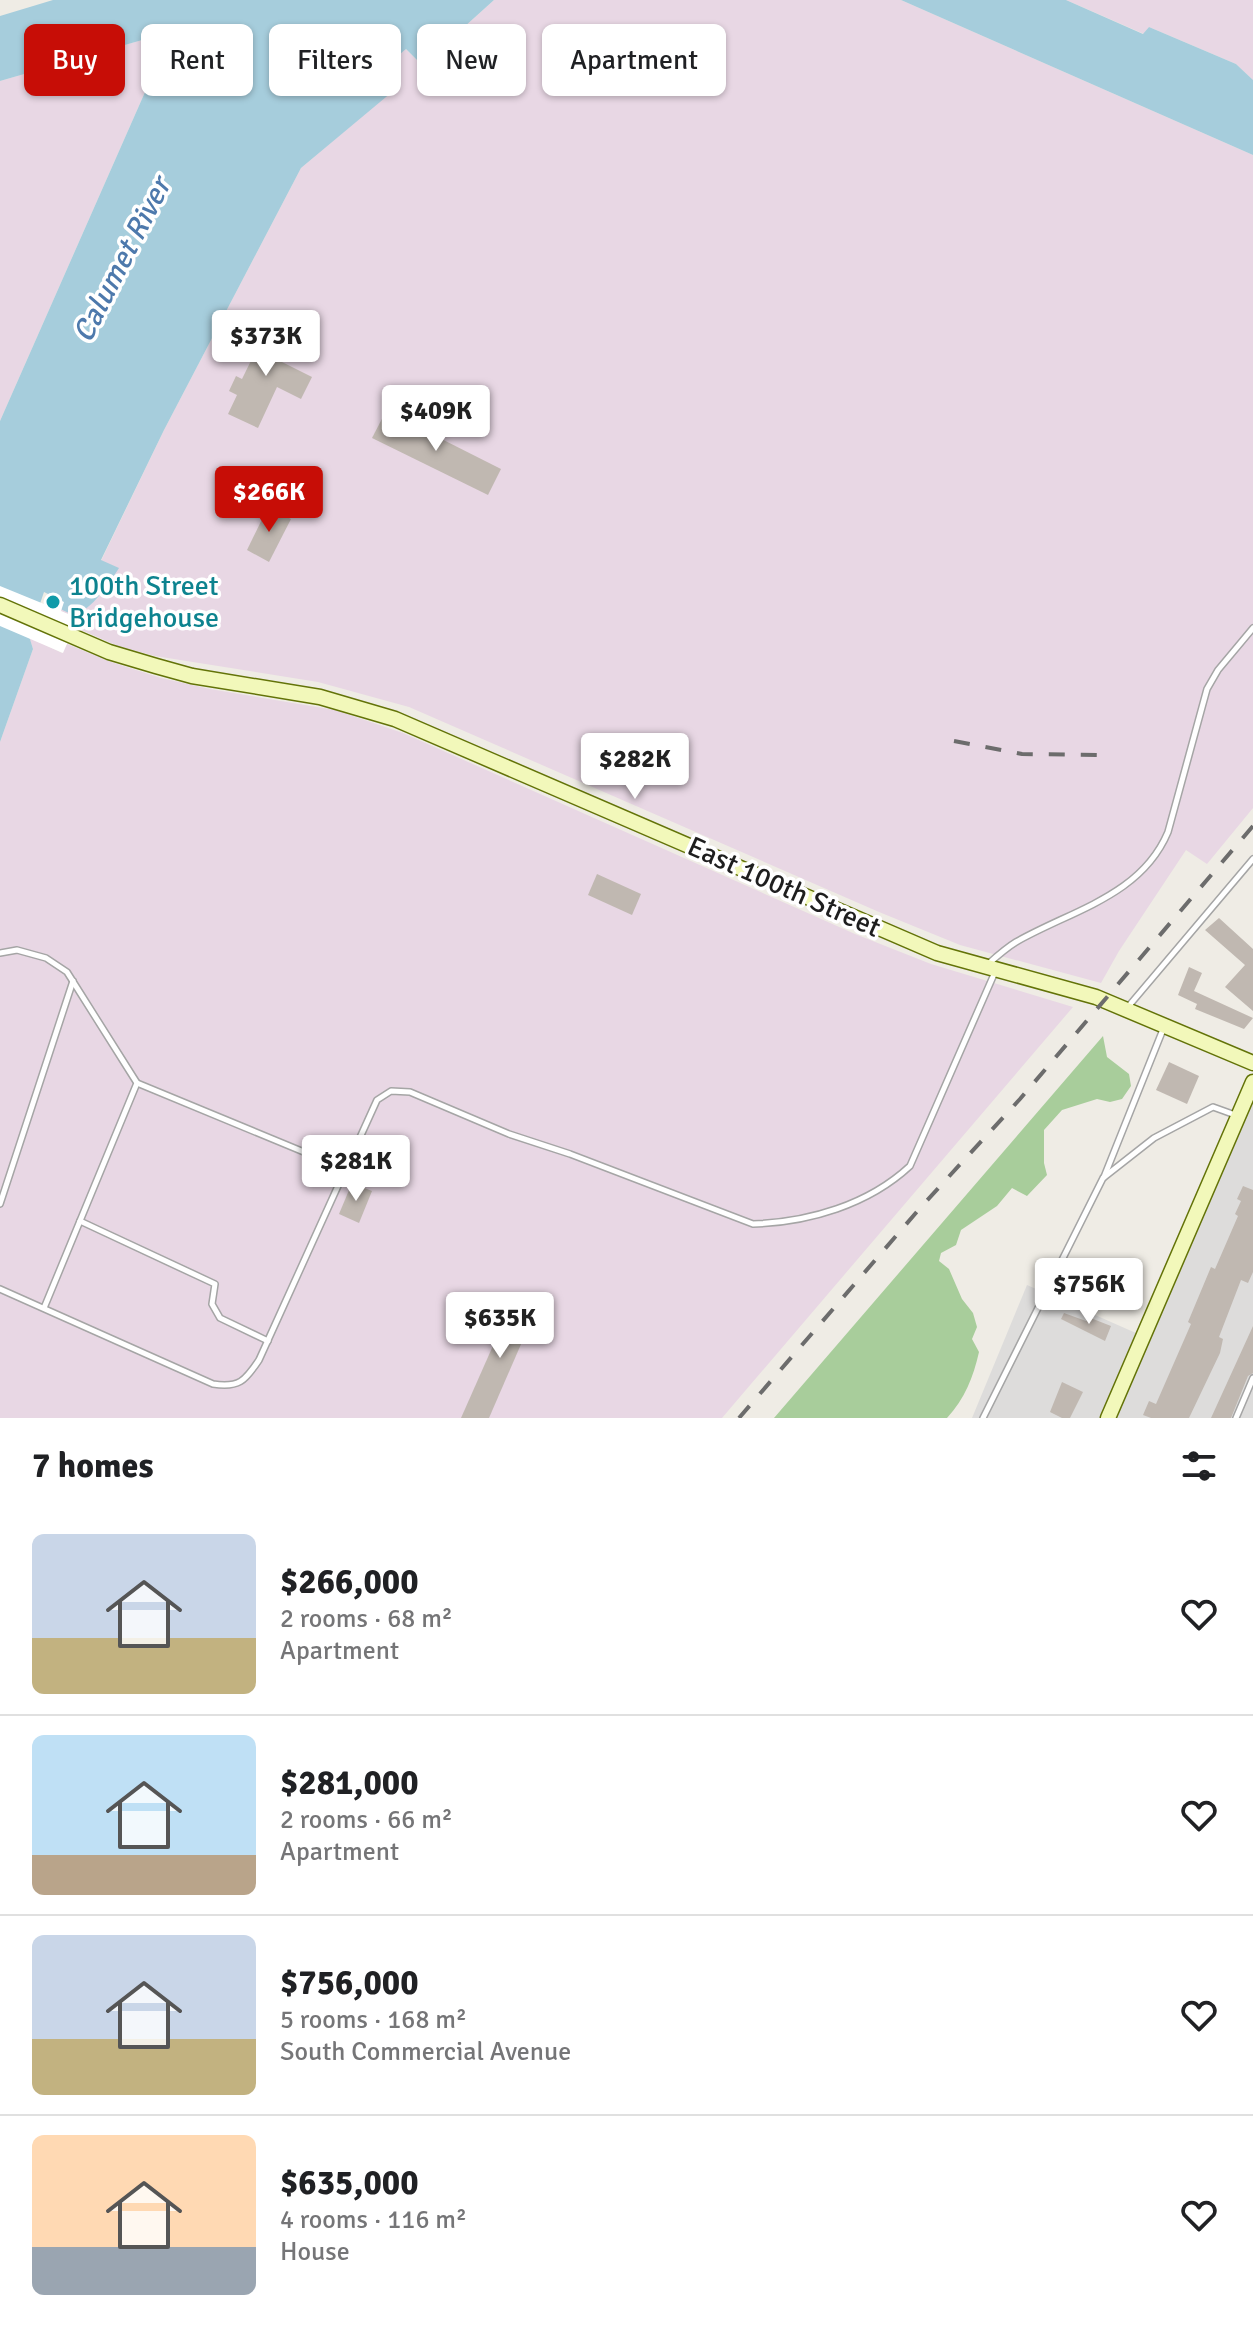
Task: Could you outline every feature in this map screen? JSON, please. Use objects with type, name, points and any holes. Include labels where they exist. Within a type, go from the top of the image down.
[{"type":"main road","name":"East 100th Street","points":[[0,605],[109,652],[192,676],[320,697],[398,720],[937,953],[1096,997],[1253,1063]]},
{"type":"main road","points":[[1108,1418],[1253,1082]]},
{"type":"lane","points":[[0,1289],[213,1384],[230,1386],[247,1379],[268,1341],[377,1100],[391,1091],[410,1092],[509,1134],[753,1224],[782,1223],[833,1211],[868,1196],[894,1181],[910,1166],[990,969],[1014,943],[1102,901],[1132,882],[1161,850],[1207,689],[1218,670],[1253,628]]},
{"type":"lane","points":[[1126,1009],[1253,859]]},
{"type":"lane","points":[[0,953],[17,950],[46,958],[67,972],[137,1083],[345,1169]]},
{"type":"lane","points":[[0,1204],[73,981]]},
{"type":"lane","points":[[983,1418],[1103,1178],[1164,1026]]},
{"type":"lane","points":[[44,1308],[137,1083]]},
{"type":"lane","points":[[1103,1178],[1154,1138],[1213,1107],[1239,1116]]},
{"type":"lane","points":[[80,1221],[215,1284],[212,1304],[220,1318],[268,1341]]},
{"type":"lane","points":[[1236,1418],[1253,1378]]},
{"type":"shaded area","points":[[494,0],[901,0],[1253,155],[1253,808],[1207,864],[1186,850],[1101,983],[960,945],[409,707],[318,682],[155,656],[118,646],[54,618],[59,608],[80,612],[104,591],[118,568],[101,561],[164,430],[301,168],[386,96],[401,96],[401,53],[406,49],[417,60],[417,96],[526,96],[526,24],[467,24]]},
{"type":"shaded area","points":[[1066,0],[1253,0],[1253,80],[1236,64],[1149,27],[1144,34]]},
{"type":"shaded area","points":[[141,40],[143,96],[0,421],[0,81],[24,74],[24,96],[125,96],[125,45]]},
{"type":"shaded area","points":[[29,637],[62,653],[67,644],[161,678],[335,710],[403,733],[855,934],[931,964],[1073,1007],[722,1418],[0,1418],[0,742],[33,649]]},
{"type":"shaded area","points":[[1253,1089],[1253,1418],[972,1418],[1027,1285],[1145,1337]]},
{"type":"green space","points":[[1103,1036],[1107,1057],[1129,1074],[1131,1086],[1122,1099],[1110,1102],[1097,1099],[1062,1110],[1044,1130],[1047,1175],[1027,1196],[1012,1188],[997,1206],[961,1230],[956,1245],[941,1253],[939,1261],[949,1269],[962,1299],[973,1313],[977,1327],[972,1339],[979,1352],[968,1387],[947,1418],[774,1418]]},
{"type":"water","name":"Calumet River","points":[[53,0],[494,0],[467,24],[417,24],[417,60],[406,49],[401,53],[401,24],[269,24],[269,96],[387,96],[301,168],[164,430],[101,560],[119,568],[99,596],[79,612],[59,608],[60,600],[44,592],[29,636],[33,649],[0,742],[0,421],[143,96],[253,96],[253,24],[141,24],[141,40],[125,45],[125,24],[24,24],[24,74],[0,81],[0,16]]},
{"type":"water","points":[[901,0],[1066,0],[1143,34],[1149,27],[1236,64],[1253,80],[1253,155]]},
{"type":"pier","points":[[0,586],[44,604],[48,595],[64,602],[61,611],[78,618],[63,653],[0,626]]},
{"type":"building","points":[[271,320],[286,327],[280,338],[289,343],[280,361],[312,377],[301,399],[277,387],[258,428],[228,414],[237,395],[229,391],[236,376],[242,379]]},
{"type":"building","points":[[386,411],[501,469],[488,495],[372,438]]},
{"type":"building","points":[[268,507],[291,519],[269,562],[247,550]]},
{"type":"building","points":[[597,874],[641,894],[632,915],[588,895]]},
{"type":"building","points":[[1219,918],[1253,949],[1253,1011],[1225,987],[1245,965],[1205,930]]},
{"type":"building","points":[[1189,967],[1202,973],[1194,991],[1253,1018],[1244,1029],[1195,1009],[1197,1004],[1178,995]]},
{"type":"building","points":[[1169,1062],[1199,1076],[1187,1104],[1156,1090]]},
{"type":"building","points":[[352,1183],[372,1191],[359,1223],[339,1214]]},
{"type":"building","points":[[1243,1186],[1253,1190],[1253,1272],[1248,1283],[1241,1280],[1219,1337],[1223,1339],[1220,1353],[1189,1418],[1151,1418],[1143,1415],[1149,1401],[1156,1404],[1191,1324],[1188,1322],[1211,1267],[1215,1269],[1238,1216],[1235,1214],[1241,1201],[1237,1199]]},
{"type":"building","points":[[515,1296],[538,1305],[489,1418],[461,1418]]},
{"type":"building","points":[[1064,1313],[1086,1321],[1088,1317],[1111,1326],[1105,1341],[1061,1319]]},
{"type":"building","points":[[1253,1326],[1253,1373],[1248,1376],[1231,1418],[1211,1418]]},
{"type":"building","points":[[1062,1382],[1083,1392],[1070,1418],[1050,1412]]},
{"type":"railway","points":[[954,741],[1022,754],[1105,755]]},
{"type":"railway","points":[[739,1418],[921,1207],[1020,1099],[1253,826]]},
{"type":"place","name":"100th Street Bridgehouse","points":[[53,602]]}]
